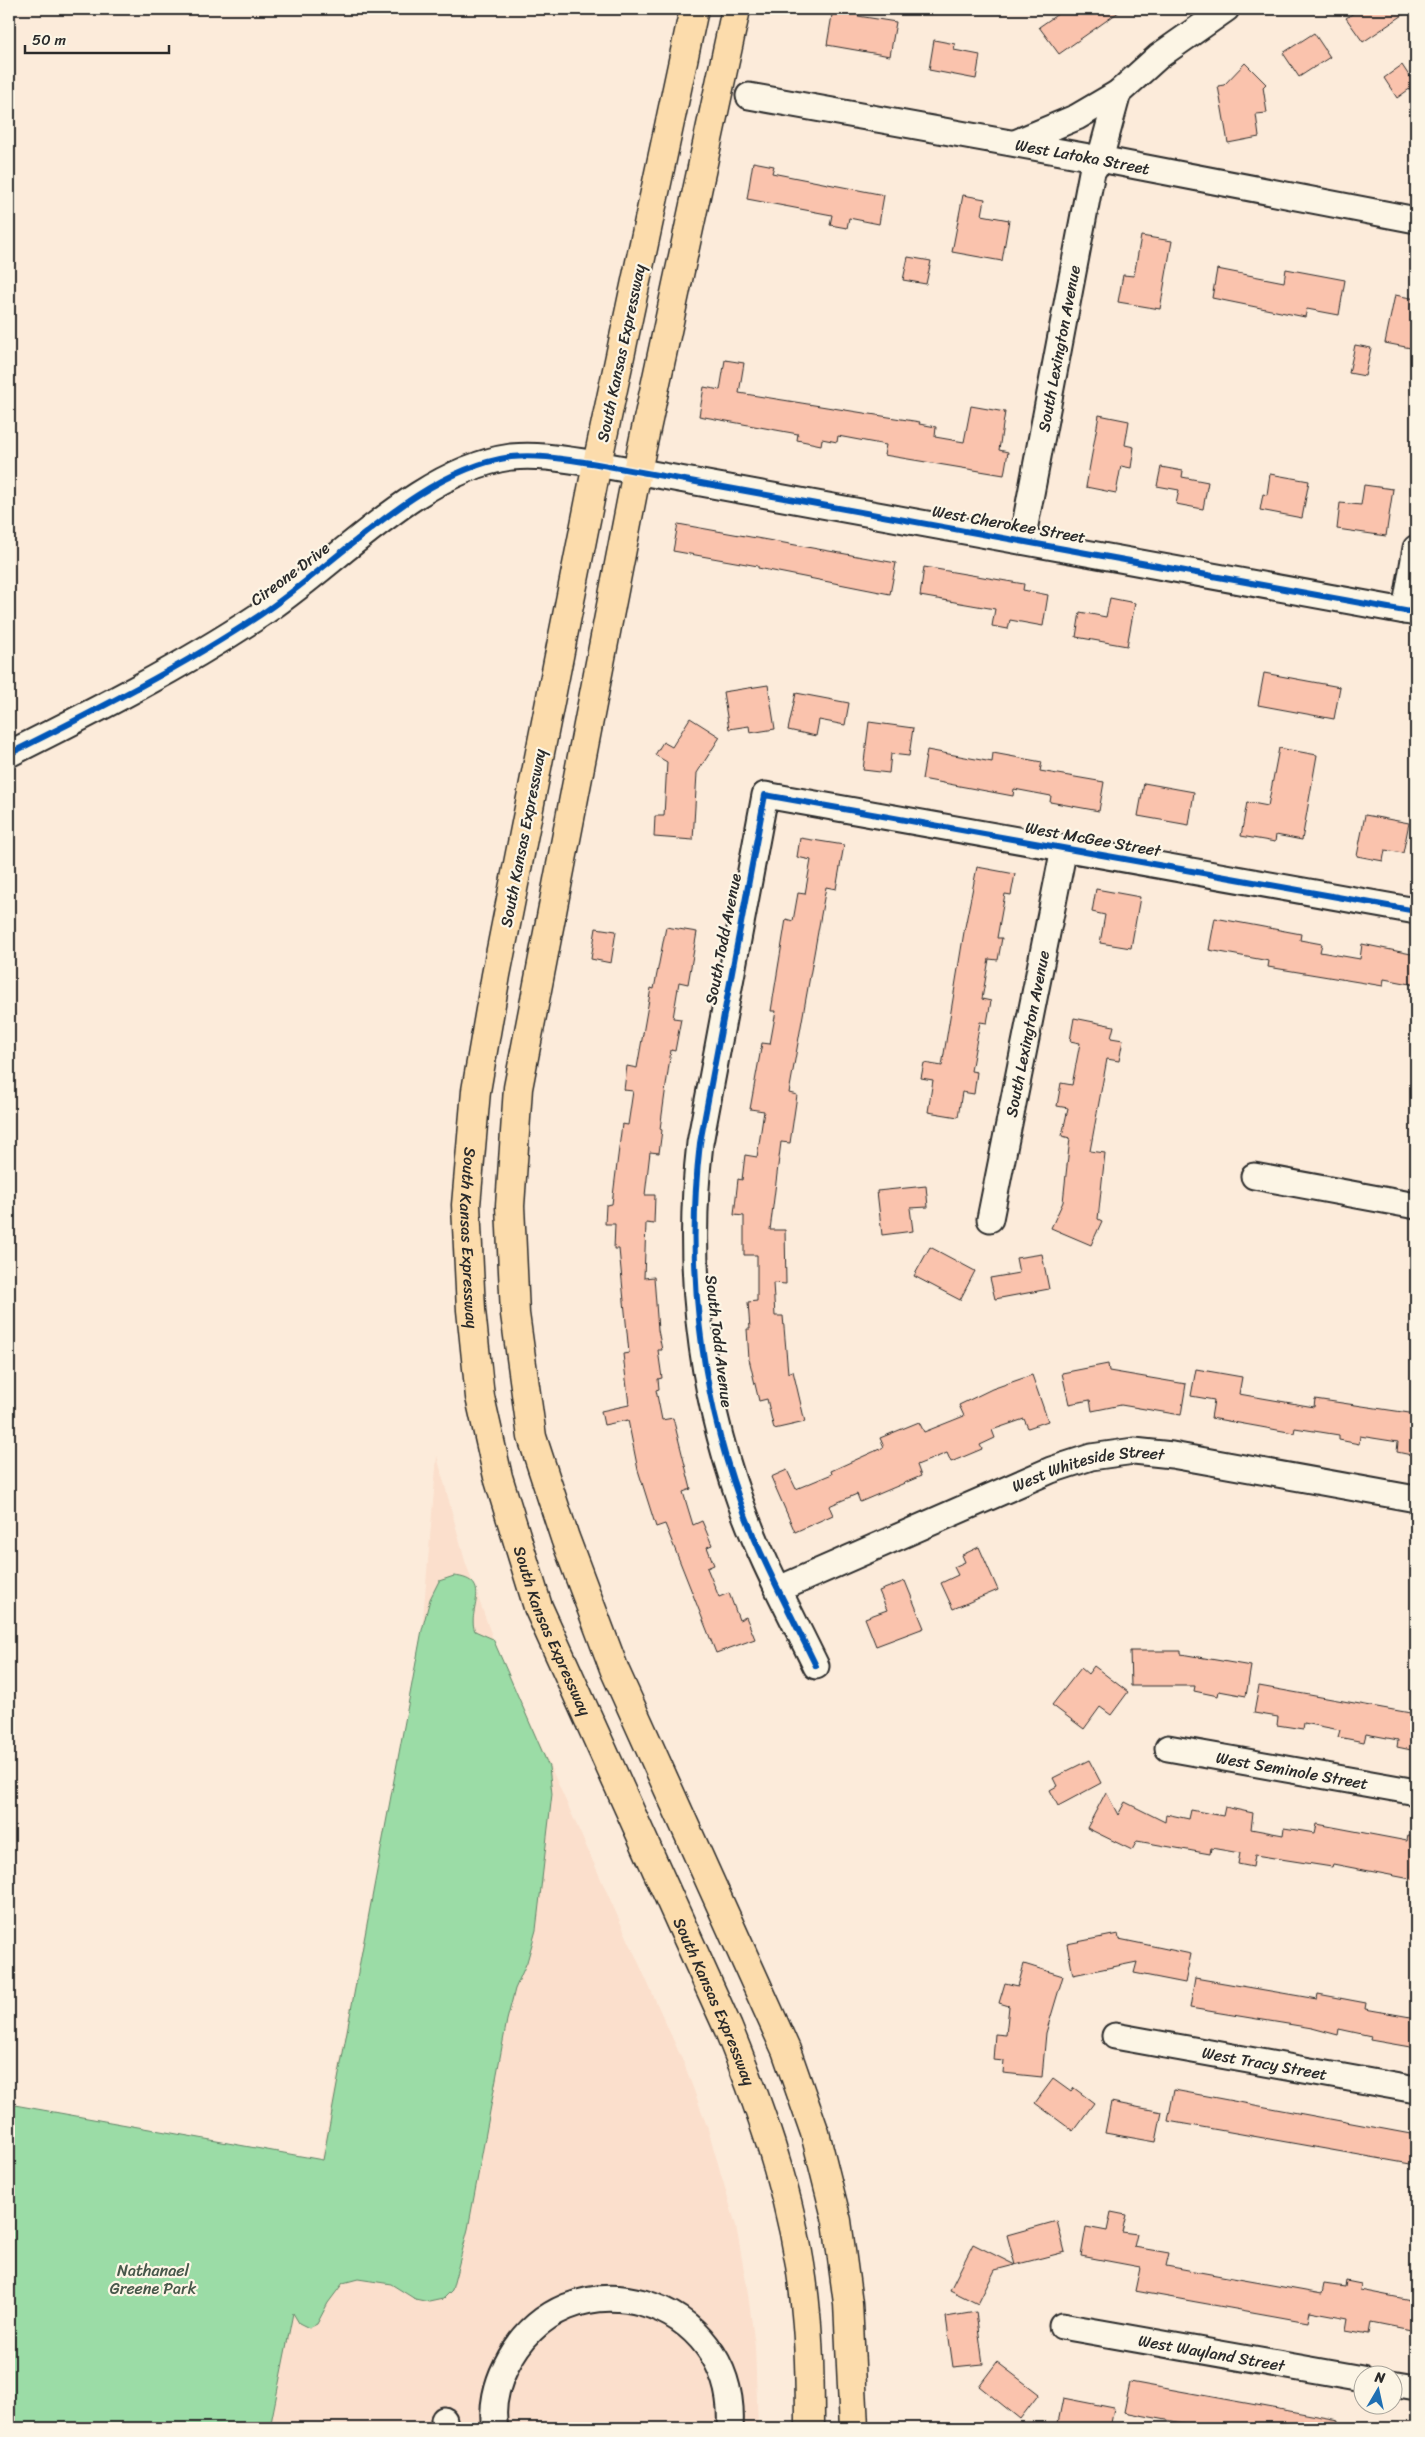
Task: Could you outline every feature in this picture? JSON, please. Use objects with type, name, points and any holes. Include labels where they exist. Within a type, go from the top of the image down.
[{"type":"main road","name":"South Kansas Expressway","points":[[694,9],[597,464],[496,975],[476,1091],[466,1205],[471,1310],[480,1397],[498,1478],[538,1607],[660,1875],[756,2096],[777,2163],[798,2258],[806,2312],[810,2378],[810,2428]]},
{"type":"main road","points":[[736,9],[637,471],[518,1088],[510,1206],[515,1314],[532,1437],[565,1538],[615,1671],[786,2050],[815,2133],[837,2221],[848,2303],[854,2428]]},
{"type":"street","points":[[1012,144],[1077,118],[1118,93],[1159,56],[1226,9]]},
{"type":"street","name":"South Lexington Avenue","points":[[1022,541],[1092,172],[1100,159],[1118,93]]},
{"type":"street","name":"West Latoka Street","points":[[749,96],[1100,159],[1416,220]]},
{"type":"street","name":"Cireone Drive","points":[[9,754],[121,698],[261,614],[390,514],[415,498],[462,473],[510,458],[538,456],[597,464]]},
{"type":"street","name":"West Cherokee Street","points":[[597,464],[1410,612]]},
{"type":"street","points":[[1410,612],[1416,548]]},
{"type":"street","name":"West McGee Street","points":[[765,795],[1416,910]]},
{"type":"street","name":"South Todd Avenue","points":[[765,795],[707,1098],[695,1188],[694,1226],[706,1377],[715,1417],[740,1502],[816,1666]]},
{"type":"street","name":"South Lexington Avenue","points":[[990,1219],[1064,848]]},
{"type":"street","points":[[1254,1176],[1416,1206]]},
{"type":"street","name":"West Whiteside Street","points":[[779,1589],[1051,1470],[1091,1457],[1134,1451],[1172,1455],[1416,1499]]},
{"type":"street","name":"West Seminole Street","points":[[1168,1748],[1416,1792]]},
{"type":"street","name":"West Tracy Street","points":[[1115,2036],[1416,2090]]},
{"type":"street","points":[[495,2428],[493,2419],[498,2382],[514,2348],[540,2321],[574,2304],[611,2297],[648,2303],[682,2320],[708,2346],[726,2379],[731,2409],[730,2428]]},
{"type":"street","name":"West Wayland Street","points":[[1062,2326],[1352,2377]]},
{"type":"street","points":[[1402,2386],[1416,2388]]},
{"type":"shaded area","points":[[437,1456],[465,1561],[493,1639],[685,2066],[708,2129],[736,2226],[747,2287],[755,2346],[758,2428],[270,2428],[422,1630]]},
{"type":"green space","name":"Nathanael Greene Park","points":[[454,1576],[473,1583],[477,1598],[473,1623],[475,1631],[493,1639],[549,1767],[552,1794],[536,1930],[527,1962],[515,1989],[507,2020],[468,2229],[452,2290],[443,2299],[429,2302],[415,2299],[391,2284],[358,2279],[343,2283],[328,2303],[317,2324],[309,2328],[299,2323],[293,2313],[270,2428],[9,2428],[9,2104],[323,2160],[422,1630],[430,1599],[439,1581]]},
{"type":"building","points":[[833,9],[859,10],[858,16],[896,22],[890,56],[827,45]]},
{"type":"building","points":[[1065,9],[1123,9],[1059,54],[1039,27]]},
{"type":"building","points":[[1360,9],[1412,9],[1363,42],[1346,18]]},
{"type":"building","points":[[1314,33],[1330,57],[1299,77],[1283,53]]},
{"type":"building","points":[[934,40],[955,44],[954,50],[980,55],[976,79],[929,70]]},
{"type":"building","points":[[1245,63],[1266,84],[1263,87],[1267,113],[1256,114],[1259,137],[1228,143],[1218,86],[1224,85]]},
{"type":"building","points":[[1402,65],[1415,85],[1397,98],[1384,78]]},
{"type":"building","points":[[753,162],[774,166],[772,173],[884,195],[879,224],[849,218],[847,228],[830,225],[832,215],[747,199]]},
{"type":"building","points":[[963,195],[985,199],[982,215],[1009,220],[1002,261],[952,252]]},
{"type":"building","points":[[1141,236],[1172,241],[1160,309],[1118,302],[1123,275],[1134,276]]},
{"type":"building","points":[[908,257],[931,261],[926,284],[903,280]]},
{"type":"building","points":[[1217,269],[1284,282],[1286,269],[1345,280],[1339,315],[1307,309],[1305,317],[1212,298]]},
{"type":"building","points":[[1395,295],[1416,299],[1416,349],[1385,343]]},
{"type":"building","points":[[1355,345],[1371,348],[1365,376],[1349,373]]},
{"type":"building","points":[[725,360],[744,363],[739,393],[920,422],[919,424],[936,427],[935,437],[964,442],[971,406],[1005,412],[999,450],[1008,452],[1004,475],[884,455],[886,445],[838,436],[837,442],[822,439],[821,445],[797,440],[798,434],[699,416],[704,387],[720,390]]},
{"type":"building","points":[[1099,415],[1129,421],[1125,445],[1134,447],[1131,468],[1121,466],[1116,493],[1086,487]]},
{"type":"building","points":[[1161,467],[1183,471],[1182,477],[1208,482],[1203,509],[1176,504],[1179,490],[1157,486]]},
{"type":"building","points":[[1270,474],[1309,481],[1302,518],[1260,510],[1263,494],[1267,495]]},
{"type":"building","points":[[1364,485],[1393,489],[1386,536],[1337,529],[1340,503],[1361,505]]},
{"type":"building","points":[[678,524],[896,563],[890,594],[758,568],[758,566],[673,551]]},
{"type":"building","points":[[924,567],[1024,584],[1023,590],[1048,595],[1043,626],[1010,620],[1008,629],[992,626],[995,609],[920,596]]},
{"type":"building","points":[[1110,598],[1135,603],[1127,646],[1076,637],[1080,612],[1106,617]]},
{"type":"building","points":[[1264,673],[1340,687],[1334,719],[1258,705]]},
{"type":"building","points":[[768,685],[775,729],[750,733],[749,726],[729,729],[723,692]]},
{"type":"building","points":[[796,693],[849,703],[845,725],[819,720],[816,736],[788,730]]},
{"type":"building","points":[[690,718],[720,737],[697,773],[693,840],[654,837],[655,816],[664,816],[667,762],[655,755],[663,742],[672,747]]},
{"type":"building","points":[[869,722],[913,728],[909,756],[891,754],[889,773],[863,770]]},
{"type":"building","points":[[1279,748],[1317,755],[1302,840],[1276,835],[1275,842],[1241,836],[1247,802],[1268,806]]},
{"type":"building","points":[[927,750],[992,762],[993,753],[1042,762],[1040,771],[1104,782],[1099,811],[1050,802],[1051,796],[1014,789],[1013,796],[922,779]]},
{"type":"building","points":[[1144,783],[1194,792],[1189,825],[1138,816]]},
{"type":"building","points":[[1365,815],[1409,823],[1403,853],[1385,850],[1383,861],[1357,856]]},
{"type":"building","points":[[800,838],[844,845],[836,889],[826,887],[789,1093],[797,1095],[790,1143],[781,1142],[770,1230],[785,1230],[786,1284],[773,1283],[775,1316],[783,1316],[788,1373],[793,1371],[805,1422],[774,1429],[767,1399],[759,1401],[749,1359],[747,1329],[750,1329],[748,1302],[757,1301],[757,1255],[744,1255],[744,1216],[734,1215],[738,1179],[742,1180],[745,1155],[757,1157],[764,1111],[750,1109],[762,1043],[770,1044],[776,1011],[771,1011],[786,919],[793,921],[798,893],[805,894],[811,860],[797,857]]},
{"type":"building","points":[[977,867],[1015,874],[1011,895],[1005,894],[997,938],[1002,938],[998,960],[989,959],[982,999],[991,1001],[987,1023],[980,1022],[971,1071],[977,1072],[974,1094],[962,1092],[958,1117],[928,1112],[933,1080],[921,1078],[924,1063],[942,1066],[964,932]]},
{"type":"building","points":[[1096,889],[1140,897],[1131,948],[1100,943],[1105,915],[1092,912]]},
{"type":"building","points":[[1215,918],[1301,934],[1300,940],[1322,944],[1320,952],[1360,959],[1362,944],[1416,955],[1416,985],[1384,979],[1383,986],[1268,967],[1269,961],[1209,950]]},
{"type":"building","points":[[666,927],[697,932],[688,984],[679,982],[673,1018],[681,1019],[675,1051],[671,1050],[660,1129],[662,1130],[659,1153],[650,1152],[645,1195],[655,1195],[654,1224],[646,1223],[644,1278],[654,1277],[658,1330],[662,1350],[658,1350],[662,1378],[658,1379],[659,1389],[656,1390],[662,1420],[673,1418],[691,1489],[683,1492],[693,1525],[702,1521],[712,1545],[707,1547],[714,1565],[707,1568],[719,1597],[729,1593],[739,1620],[746,1617],[755,1639],[716,1653],[665,1524],[656,1527],[638,1470],[628,1420],[604,1425],[601,1411],[629,1405],[623,1354],[629,1353],[619,1249],[614,1249],[615,1224],[605,1224],[606,1205],[612,1204],[622,1124],[628,1125],[633,1091],[624,1090],[627,1066],[637,1068],[651,988],[654,989]]},
{"type":"building","points":[[596,928],[616,931],[611,963],[591,959]]},
{"type":"building","points":[[1074,1018],[1114,1026],[1111,1038],[1123,1040],[1119,1061],[1107,1059],[1090,1151],[1105,1153],[1098,1219],[1102,1221],[1091,1245],[1051,1228],[1063,1202],[1070,1138],[1062,1136],[1068,1108],[1057,1106],[1061,1083],[1072,1085],[1080,1043],[1070,1041]]},
{"type":"building","points":[[926,1186],[928,1207],[910,1208],[913,1231],[882,1235],[877,1191]]},
{"type":"building","points":[[930,1247],[975,1271],[960,1300],[914,1276]]},
{"type":"building","points":[[1042,1254],[1049,1289],[995,1299],[990,1278],[1019,1273],[1016,1258]]},
{"type":"building","points":[[1108,1364],[1109,1371],[1186,1384],[1181,1415],[1121,1405],[1092,1411],[1090,1400],[1069,1404],[1062,1373]]},
{"type":"building","points":[[1196,1369],[1242,1377],[1239,1394],[1314,1407],[1315,1399],[1416,1414],[1416,1456],[1397,1452],[1398,1442],[1360,1436],[1359,1444],[1339,1440],[1339,1435],[1295,1428],[1294,1433],[1211,1418],[1214,1400],[1191,1396]]},
{"type":"building","points":[[1032,1375],[1048,1421],[1028,1428],[1024,1419],[992,1430],[995,1438],[980,1445],[982,1449],[951,1462],[947,1453],[917,1465],[921,1476],[860,1502],[857,1494],[829,1506],[833,1515],[795,1532],[771,1477],[787,1470],[796,1489],[832,1474],[831,1471],[884,1447],[880,1438],[919,1422],[924,1432],[964,1416],[959,1405],[992,1389]]},
{"type":"building","points":[[979,1547],[998,1590],[953,1609],[941,1583],[958,1575],[954,1567],[965,1562],[962,1555]]},
{"type":"building","points":[[905,1581],[924,1628],[876,1646],[865,1618],[887,1610],[879,1591]]},
{"type":"building","points":[[1130,1651],[1181,1651],[1181,1654],[1251,1666],[1246,1696],[1219,1691],[1218,1696],[1194,1691],[1195,1686],[1131,1686]]},
{"type":"building","points":[[1094,1666],[1128,1692],[1111,1715],[1100,1707],[1084,1729],[1052,1705],[1081,1668],[1088,1674]]},
{"type":"building","points":[[1259,1686],[1416,1714],[1416,1751],[1397,1747],[1398,1740],[1366,1734],[1364,1742],[1338,1737],[1340,1730],[1304,1723],[1303,1729],[1277,1725],[1278,1717],[1254,1713]]},
{"type":"building","points":[[1089,1760],[1101,1783],[1058,1806],[1050,1790],[1057,1786],[1053,1778]]},
{"type":"building","points":[[1106,1792],[1118,1815],[1125,1802],[1165,1822],[1166,1814],[1189,1819],[1191,1810],[1223,1816],[1225,1807],[1253,1813],[1251,1829],[1283,1835],[1284,1828],[1315,1833],[1317,1824],[1407,1841],[1408,1835],[1416,1836],[1416,1880],[1333,1864],[1332,1867],[1255,1855],[1253,1867],[1238,1864],[1240,1853],[1211,1848],[1210,1854],[1137,1841],[1132,1850],[1087,1828]]},
{"type":"building","points":[[1118,1934],[1119,1939],[1191,1954],[1185,1983],[1134,1973],[1137,1962],[1073,1975],[1067,1944]]},
{"type":"building","points":[[1024,1964],[1063,1976],[1046,2033],[1042,2077],[1003,2073],[1004,2061],[993,2060],[995,2034],[1006,2035],[1009,2006],[999,2003],[1005,1983],[1018,1986]]},
{"type":"building","points":[[1195,1978],[1317,1999],[1318,1994],[1366,2003],[1365,2009],[1416,2018],[1416,2048],[1370,2040],[1371,2036],[1339,2029],[1338,2035],[1312,2028],[1190,2008]]},
{"type":"building","points":[[1053,2079],[1071,2092],[1074,2088],[1094,2103],[1073,2131],[1035,2103]]},
{"type":"building","points":[[1174,2090],[1416,2135],[1416,2165],[1168,2121]]},
{"type":"building","points":[[1111,2102],[1162,2112],[1156,2142],[1105,2133]]},
{"type":"building","points":[[1111,2212],[1126,2215],[1122,2232],[1137,2234],[1134,2247],[1169,2253],[1166,2266],[1322,2294],[1324,2284],[1345,2287],[1346,2281],[1361,2284],[1360,2290],[1416,2301],[1416,2331],[1371,2322],[1369,2334],[1346,2330],[1348,2318],[1310,2311],[1308,2322],[1135,2291],[1140,2267],[1081,2256],[1086,2227],[1107,2231]]},
{"type":"building","points":[[1057,2221],[1065,2252],[1015,2265],[1007,2235]]},
{"type":"building","points":[[973,2244],[1015,2265],[995,2270],[978,2304],[950,2290]]},
{"type":"building","points":[[976,2312],[983,2364],[953,2367],[946,2317]]},
{"type":"building","points":[[997,2362],[1039,2394],[1020,2419],[979,2386]]},
{"type":"building","points":[[1130,2382],[1339,2420],[1338,2428],[1209,2428],[1124,2412]]},
{"type":"building","points":[[1063,2398],[1114,2408],[1110,2428],[1057,2428]]},
{"type":"cycle path","points":[[9,754],[137,688],[230,634],[289,595],[379,522],[443,480],[477,466],[511,457],[544,457],[597,464],[1416,613]]},
{"type":"cycle path","points":[[816,1666],[757,1543],[740,1501],[726,1458],[714,1414],[706,1369],[699,1324],[696,1279],[696,1188],[700,1143],[765,795],[1416,911]]}]
